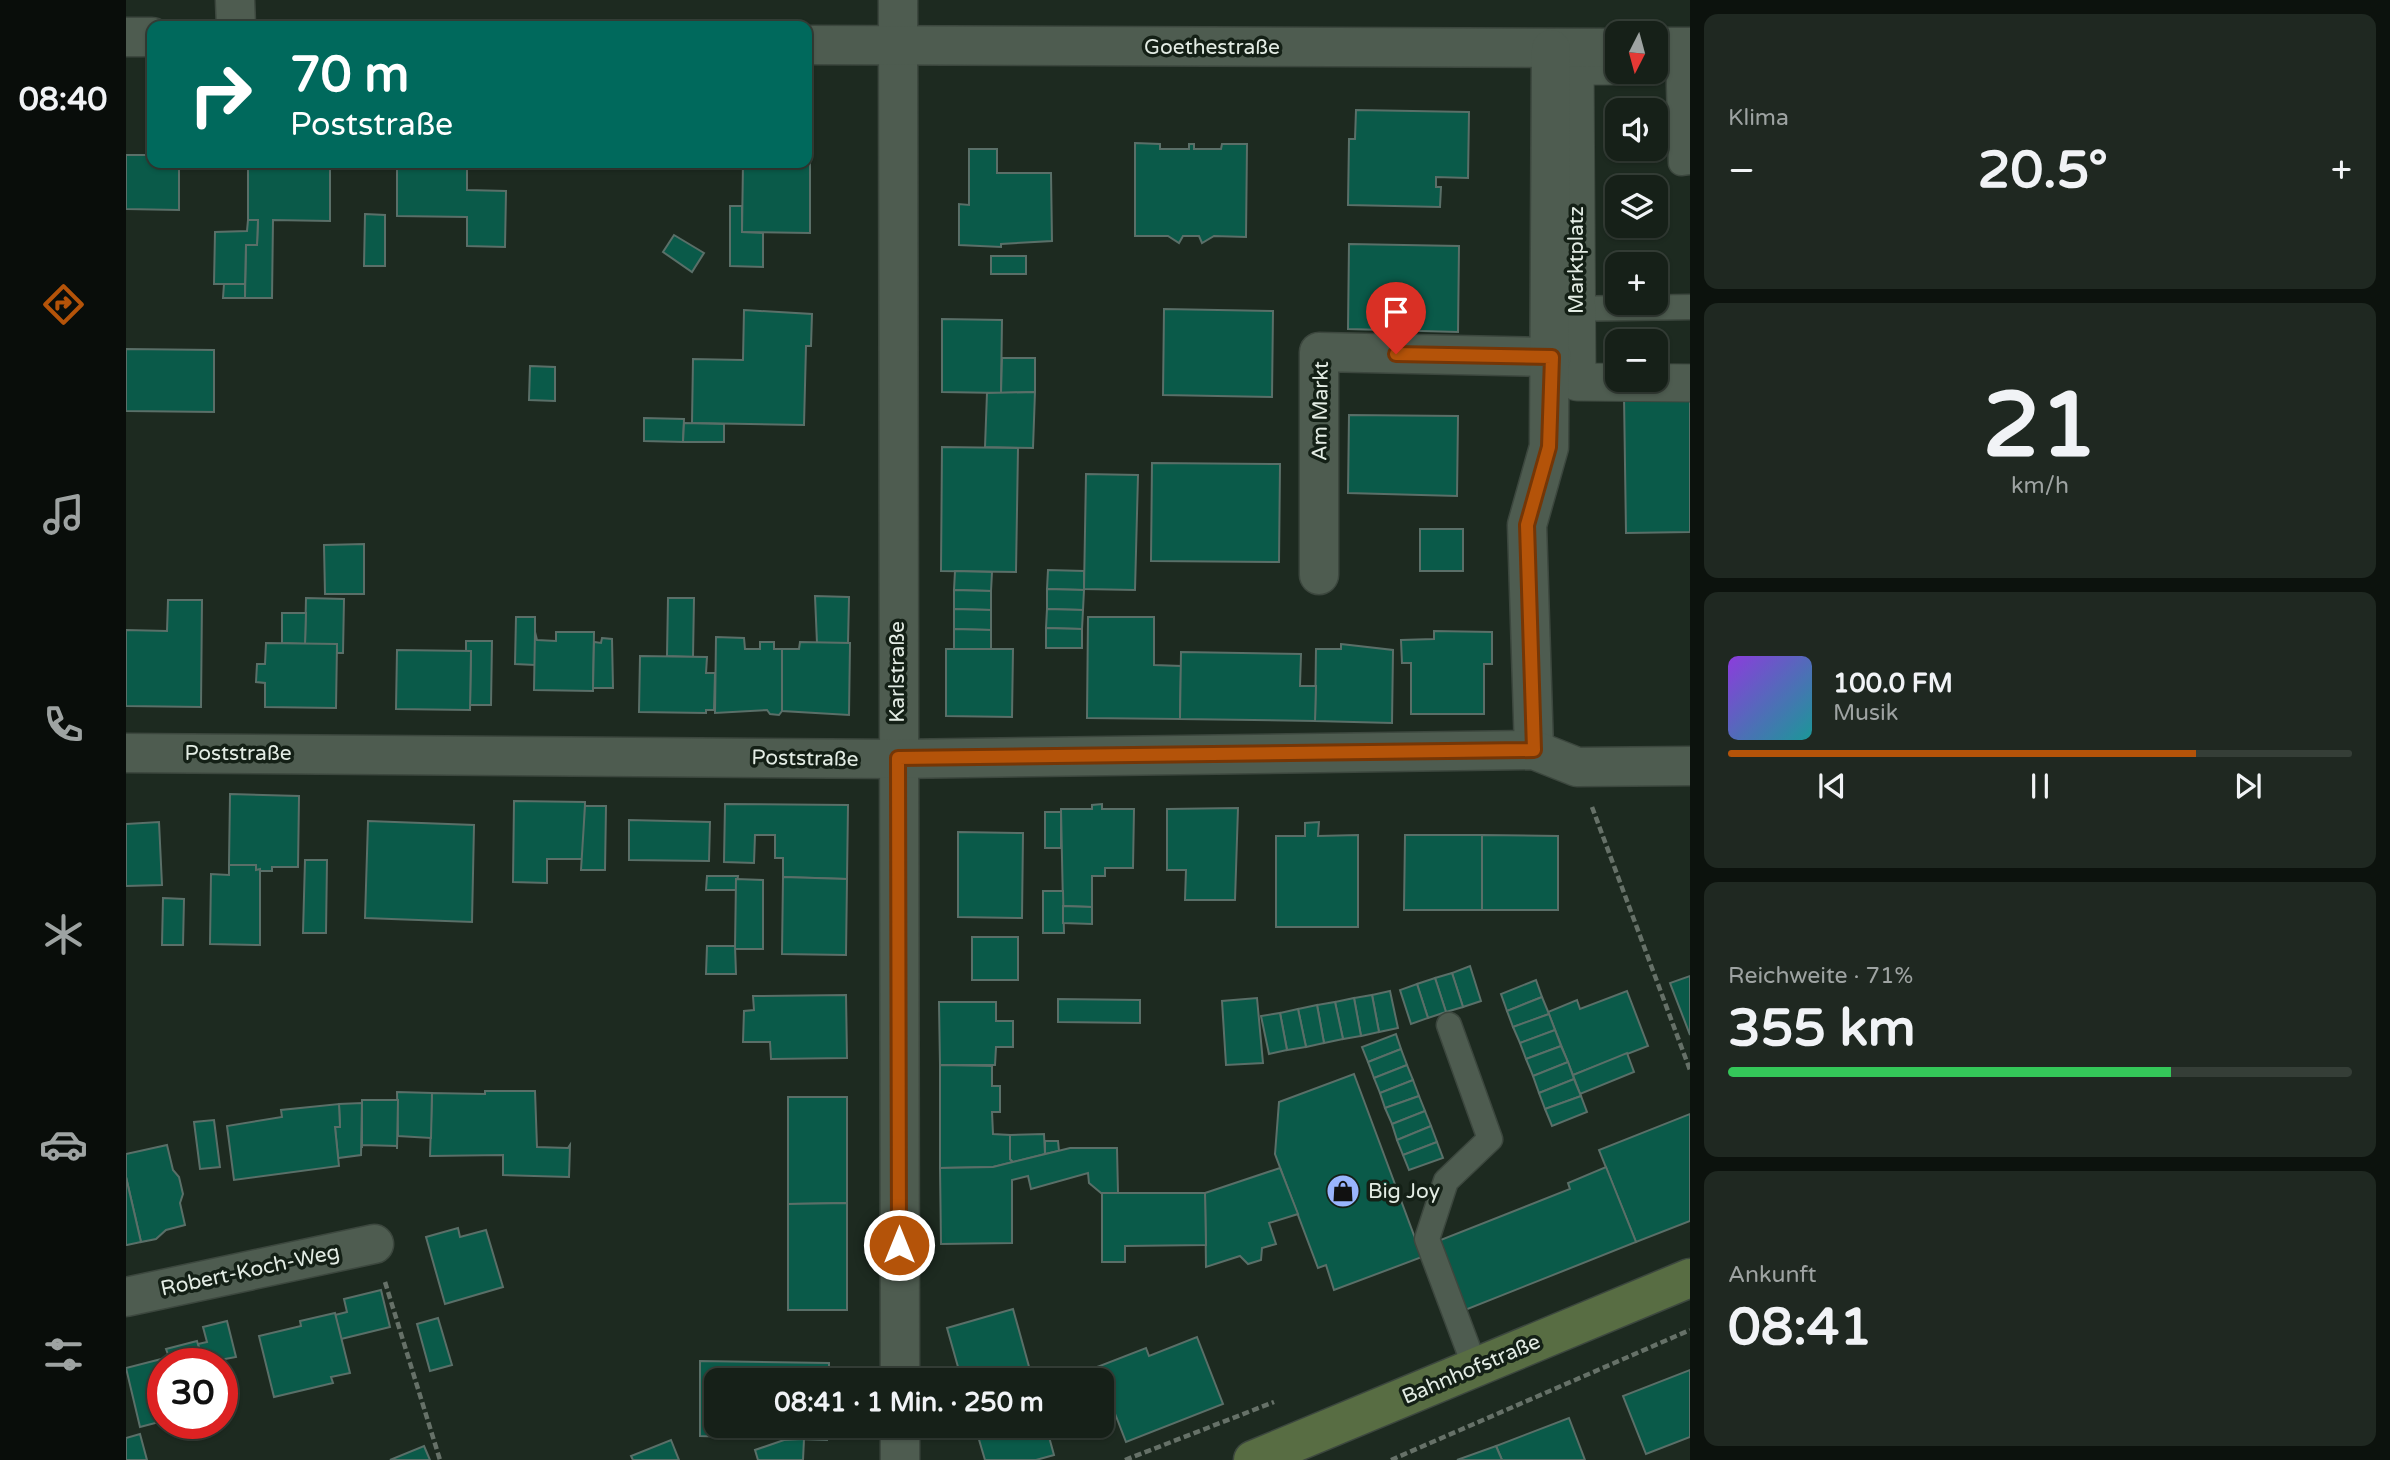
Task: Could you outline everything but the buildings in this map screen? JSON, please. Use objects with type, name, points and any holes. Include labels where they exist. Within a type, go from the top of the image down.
[{"type":"main road","name":"Bahnhofstraße","points":[[1253,1460],[1690,1278]]},
{"type":"street","points":[[235,0],[236,21]]},
{"type":"street","name":"Karlstraße","points":[[898,0],[900,1368]]},
{"type":"street","points":[[126,37],[147,37]]},
{"type":"street","name":"Goethestraße","points":[[812,45],[1605,48]]},
{"type":"street","points":[[1534,750],[1527,525],[1549,447],[1560,374],[1564,309],[1551,49]]},
{"type":"street","name":"Marktplatz","points":[[1564,309],[1575,66],[1605,66]]},
{"type":"street","name":"Am Markt","points":[[1319,575],[1319,352],[1560,374]]},
{"type":"street","points":[[1560,374],[1690,382]]},
{"type":"street","name":"Poststraße","points":[[126,753],[898,758],[1534,750],[1577,767],[1690,766]]},
{"type":"street","name":"Robert-Koch-Weg","points":[[126,1297],[374,1244]]},
{"type":"street","points":[[900,1438],[900,1460]]},
{"type":"lane","points":[[1675,56],[1681,163],[1690,162]]},
{"type":"lane","points":[[1564,309],[1690,307]]},
{"type":"lane","points":[[1449,1025],[1490,1139],[1446,1181],[1427,1239],[1475,1367]]},
{"type":"path","points":[[1577,767],[1690,1070]]},
{"type":"path","points":[[374,1244],[440,1460]]},
{"type":"path","points":[[1391,1460],[1690,1331]]},
{"type":"path","points":[[1125,1460],[1184,1438]]},
{"type":"place","name":"Big Joy","points":[[1343,1191]]},
{"type":"route","points":[[899,1245],[898,758],[1534,750],[1527,525],[1549,447],[1552,357],[1396,354]]}]
